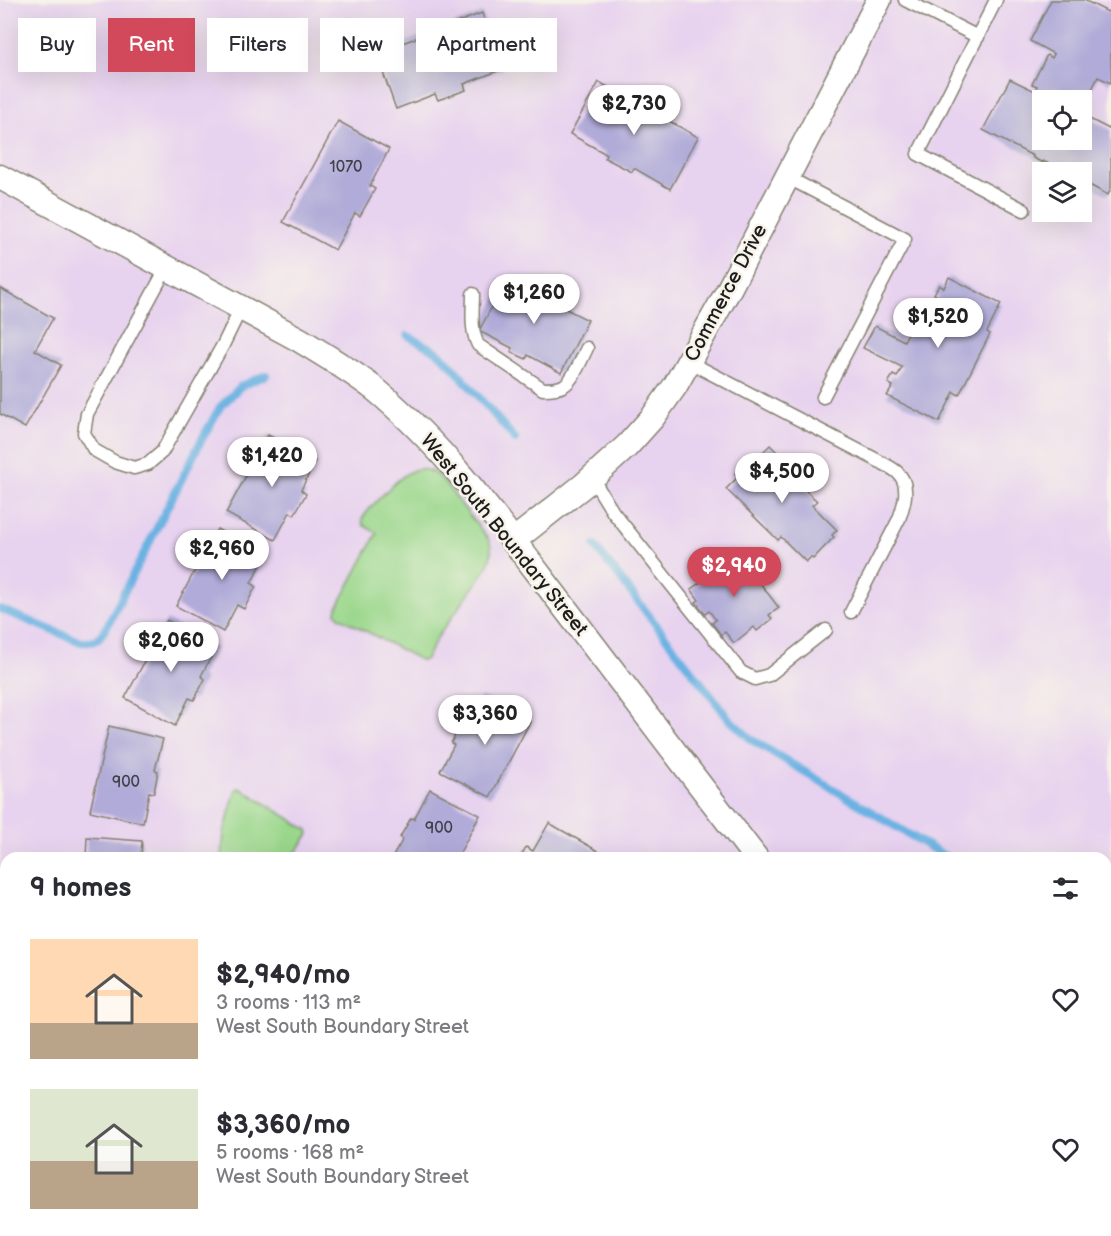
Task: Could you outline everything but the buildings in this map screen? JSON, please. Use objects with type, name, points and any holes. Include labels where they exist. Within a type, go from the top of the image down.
[{"type":"street","name":"Commerce Drive","points":[[513,541],[592,478],[627,446],[653,417],[675,386],[728,291],[879,0]]},
{"type":"street","name":"West South Boundary Street","points":[[0,177],[300,340],[346,368],[418,428],[466,482],[513,541],[751,852]]},
{"type":"lane","points":[[905,0],[978,37]]},
{"type":"lane","points":[[996,0],[918,154],[1024,210]]},
{"type":"lane","points":[[787,177],[905,239],[823,397]]},
{"type":"lane","points":[[167,267],[87,414],[84,433],[94,450],[115,462],[134,468],[148,465],[162,452],[223,345],[241,308]]},
{"type":"lane","points":[[473,294],[472,326],[478,345],[543,389],[552,389],[568,382],[587,348]]},
{"type":"lane","points":[[689,362],[875,459],[899,474],[905,488],[905,503],[899,519],[850,612]]},
{"type":"lane","points":[[592,478],[613,512],[741,672],[755,679],[769,675],[825,630]]},
{"type":"shaded area","points":[[0,0],[1111,0],[1111,852],[0,852]]},
{"type":"green space","points":[[421,469],[440,477],[489,540],[491,551],[487,568],[437,638],[426,659],[422,661],[339,617],[336,613],[377,533],[363,525],[362,519],[400,479],[413,470]]},
{"type":"green space","points":[[240,788],[308,830],[309,834],[296,852],[222,852],[224,833],[237,789]]},
{"type":"waterway","points":[[408,336],[438,352],[515,439]]},
{"type":"waterway","points":[[0,609],[81,642],[90,642],[99,638],[220,407],[241,386],[266,375]]},
{"type":"waterway","points":[[595,546],[729,719],[752,740],[938,852]]}]
